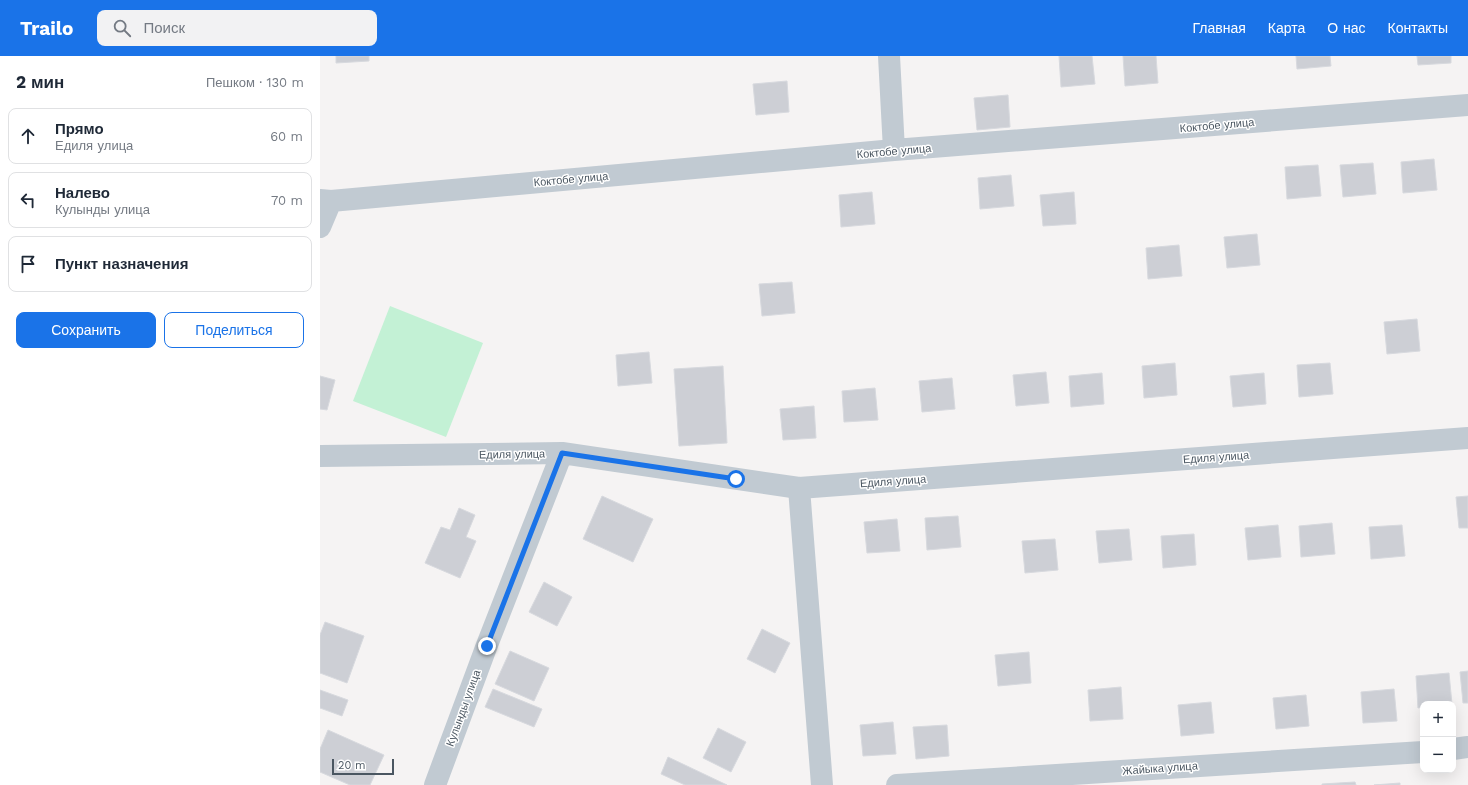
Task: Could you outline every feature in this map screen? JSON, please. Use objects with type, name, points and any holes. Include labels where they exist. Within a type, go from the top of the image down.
[{"type":"street","points":[[890,56],[894,150]]},
{"type":"street","name":"Коктобе улица","points":[[325,201],[894,150],[1468,105]]},
{"type":"street","points":[[320,226],[325,201]]},
{"type":"street","name":"Едиля улица","points":[[320,456],[562,453],[800,488],[1468,438]]},
{"type":"street","name":"Кулынды улица","points":[[435,785],[489,638],[562,453]]},
{"type":"street","points":[[800,488],[822,785]]},
{"type":"street","points":[[1456,749],[1468,747]]},
{"type":"street","name":"Жайыка улица","points":[[897,785],[1420,752]]},
{"type":"green space","points":[[390,306],[483,343],[446,437],[353,401]]},
{"type":"building","points":[[336,56],[369,56],[369,61],[336,63]]},
{"type":"building","points":[[1059,56],[1092,56],[1095,84],[1061,87]]},
{"type":"building","points":[[1123,56],[1156,56],[1158,83],[1125,86]]},
{"type":"building","points":[[1296,56],[1330,56],[1331,66],[1297,69]]},
{"type":"building","points":[[1417,56],[1451,56],[1451,63],[1418,65]]},
{"type":"building","points":[[787,81],[789,112],[756,115],[753,84]]},
{"type":"building","points":[[1008,95],[1010,127],[977,130],[974,98]]},
{"type":"building","points":[[1434,159],[1437,190],[1403,193],[1401,162]]},
{"type":"building","points":[[1373,163],[1376,194],[1343,197],[1340,165]]},
{"type":"building","points":[[1318,165],[1321,196],[1287,199],[1285,167]]},
{"type":"building","points":[[1011,175],[1014,206],[980,209],[978,178]]},
{"type":"building","points":[[872,192],[875,224],[841,227],[839,195]]},
{"type":"building","points":[[1074,192],[1076,224],[1043,226],[1040,195]]},
{"type":"building","points":[[1257,234],[1260,265],[1227,268],[1224,237]]},
{"type":"building","points":[[1179,245],[1182,276],[1148,279],[1146,248]]},
{"type":"building","points":[[792,282],[795,313],[762,316],[759,284]]},
{"type":"building","points":[[1417,319],[1420,351],[1387,354],[1384,322]]},
{"type":"building","points":[[649,352],[652,383],[618,386],[616,355]]},
{"type":"building","points":[[1175,363],[1177,395],[1144,398],[1142,366]]},
{"type":"building","points":[[1330,363],[1333,394],[1299,397],[1297,365]]},
{"type":"building","points":[[723,366],[727,443],[679,446],[674,369]]},
{"type":"building","points":[[1046,372],[1049,403],[1016,406],[1013,375]]},
{"type":"building","points":[[1102,373],[1104,404],[1071,407],[1069,376]]},
{"type":"building","points":[[1264,373],[1266,404],[1233,407],[1230,376]]},
{"type":"building","points":[[320,376],[335,380],[327,410],[320,409]]},
{"type":"building","points":[[952,378],[955,409],[922,412],[919,381]]},
{"type":"building","points":[[875,388],[878,420],[844,422],[842,391]]},
{"type":"building","points":[[814,406],[816,438],[783,440],[780,409]]},
{"type":"building","points":[[602,496],[653,519],[633,562],[583,539]]},
{"type":"building","points":[[1468,496],[1468,528],[1459,528],[1456,497]]},
{"type":"building","points":[[459,508],[475,515],[466,537],[476,541],[460,578],[425,563],[441,527],[450,530]]},
{"type":"building","points":[[958,516],[961,547],[927,550],[925,518]]},
{"type":"building","points":[[897,519],[900,551],[867,553],[864,522]]},
{"type":"building","points":[[1332,523],[1335,554],[1301,557],[1299,526]]},
{"type":"building","points":[[1278,525],[1281,557],[1248,560],[1245,528]]},
{"type":"building","points":[[1402,525],[1405,556],[1371,559],[1369,527]]},
{"type":"building","points":[[1129,529],[1132,560],[1099,563],[1096,531]]},
{"type":"building","points":[[1194,534],[1196,565],[1163,568],[1161,536]]},
{"type":"building","points":[[1055,539],[1058,570],[1025,573],[1022,541]]},
{"type":"building","points":[[544,582],[572,597],[557,626],[529,612]]},
{"type":"building","points":[[325,622],[364,636],[347,683],[320,673],[320,635]]},
{"type":"building","points":[[762,629],[790,643],[775,673],[747,659]]},
{"type":"building","points":[[510,651],[549,668],[534,701],[495,684]]},
{"type":"building","points":[[1029,652],[1031,683],[998,686],[995,655]]},
{"type":"building","points":[[1468,671],[1468,703],[1463,703],[1460,672]]},
{"type":"building","points":[[1449,673],[1452,701],[1420,701],[1420,708],[1418,708],[1416,676]]},
{"type":"building","points":[[1121,687],[1123,719],[1090,721],[1088,690]]},
{"type":"building","points":[[493,689],[542,709],[534,727],[485,707]]},
{"type":"building","points":[[1394,689],[1397,721],[1363,723],[1361,692]]},
{"type":"building","points":[[320,690],[348,700],[342,716],[320,708]]},
{"type":"building","points":[[1306,695],[1309,726],[1276,729],[1273,698]]},
{"type":"building","points":[[1211,702],[1214,733],[1181,736],[1178,705]]},
{"type":"building","points":[[893,722],[896,754],[863,756],[860,725]]},
{"type":"building","points":[[947,725],[949,756],[916,759],[913,727]]},
{"type":"building","points":[[718,728],[746,742],[731,772],[703,758]]},
{"type":"building","points":[[328,730],[384,755],[370,785],[350,785],[320,772],[320,749]]},
{"type":"building","points":[[668,757],[727,785],[685,785],[661,774]]},
{"type":"building","points":[[1355,782],[1356,785],[1322,785],[1322,784]]},
{"type":"building","points":[[1400,783],[1400,785],[1374,785]]},
{"type":"route","points":[[487,646],[562,453],[736,479]]}]
